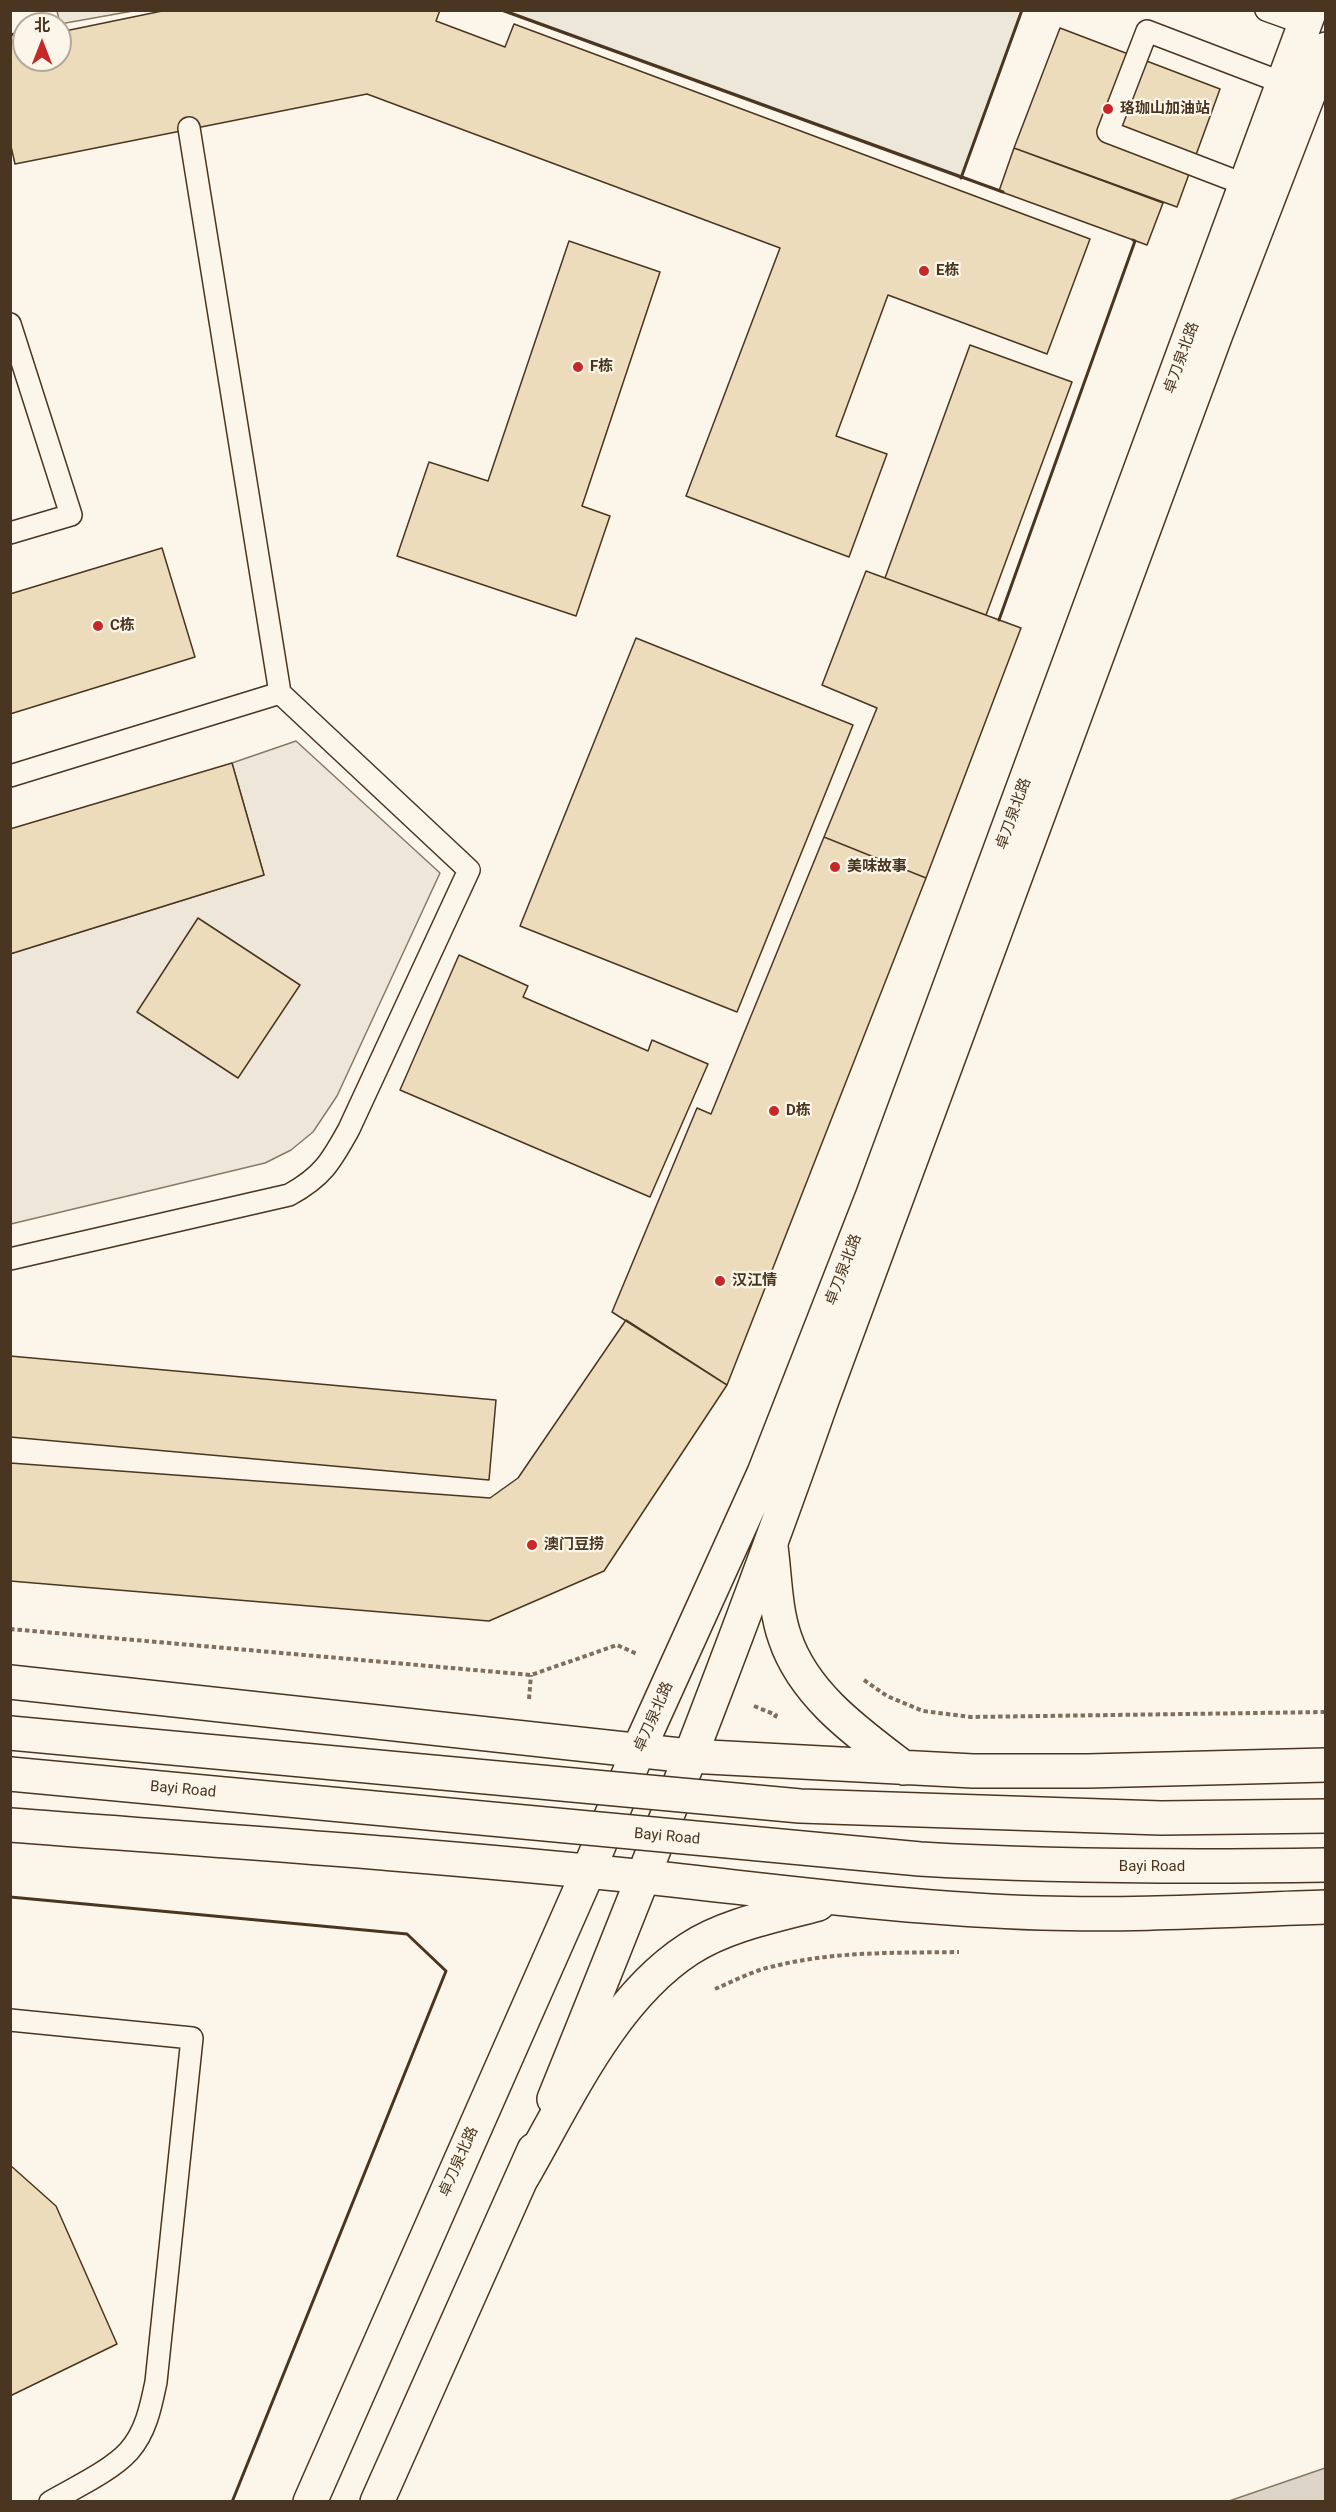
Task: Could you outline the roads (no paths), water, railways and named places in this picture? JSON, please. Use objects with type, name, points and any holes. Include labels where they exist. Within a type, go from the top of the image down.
[{"type":"main road","name":"卓刀泉北路","points":[[310,2502],[588,1872],[638,1751],[764,1473],[872,1197],[1307,17]]},
{"type":"main road","name":"卓刀泉北路","points":[[377,2502],[523,2176],[645,1877],[689,1756],[771,1546],[822,1400],[1216,334],[1326,49]]},
{"type":"main road","points":[[771,1546],[784,1636],[796,1665],[835,1712],[855,1731],[904,1768]]},
{"type":"main road","points":[[10,1682],[689,1756],[973,1771],[1088,1771],[1326,1765]]},
{"type":"main road","points":[[10,1733],[800,1806],[1161,1818],[1326,1816]]},
{"type":"main road","name":"Bayi Road","points":[[10,1774],[920,1859],[1033,1866],[1158,1868],[1326,1865]]},
{"type":"main road","points":[[10,1825],[475,1860],[833,1899],[971,1910],[1114,1914],[1326,1907]]},
{"type":"main road","points":[[523,2176],[614,2025],[638,1992],[661,1969],[691,1947],[745,1923],[833,1899]]},
{"type":"lane","points":[[1266,10],[1307,17]]},
{"type":"lane","points":[[1246,185],[1108,132],[1147,31],[1283,83]]},
{"type":"lane","points":[[10,1259],[289,1195],[311,1183],[325,1169],[349,1129],[469,870],[280,693],[189,128]]},
{"type":"lane","points":[[10,324],[71,515],[10,533]]},
{"type":"lane","points":[[10,776],[280,693]]},
{"type":"lane","points":[[10,2020],[192,2038],[156,2382],[148,2415],[140,2435],[128,2451],[91,2479],[50,2502]]},
{"type":"place","name":"珞珈山加油站","points":[[1108,109]]},
{"type":"place","name":"E栋","points":[[924,271]]},
{"type":"place","name":"F栋","points":[[578,367]]},
{"type":"place","name":"C栋","points":[[98,626]]},
{"type":"place","name":"美味故事","points":[[835,867]]},
{"type":"place","name":"D栋","points":[[774,1111]]},
{"type":"place","name":"汉江情","points":[[720,1281]]},
{"type":"place","name":"澳门豆捞","points":[[532,1545]]}]
